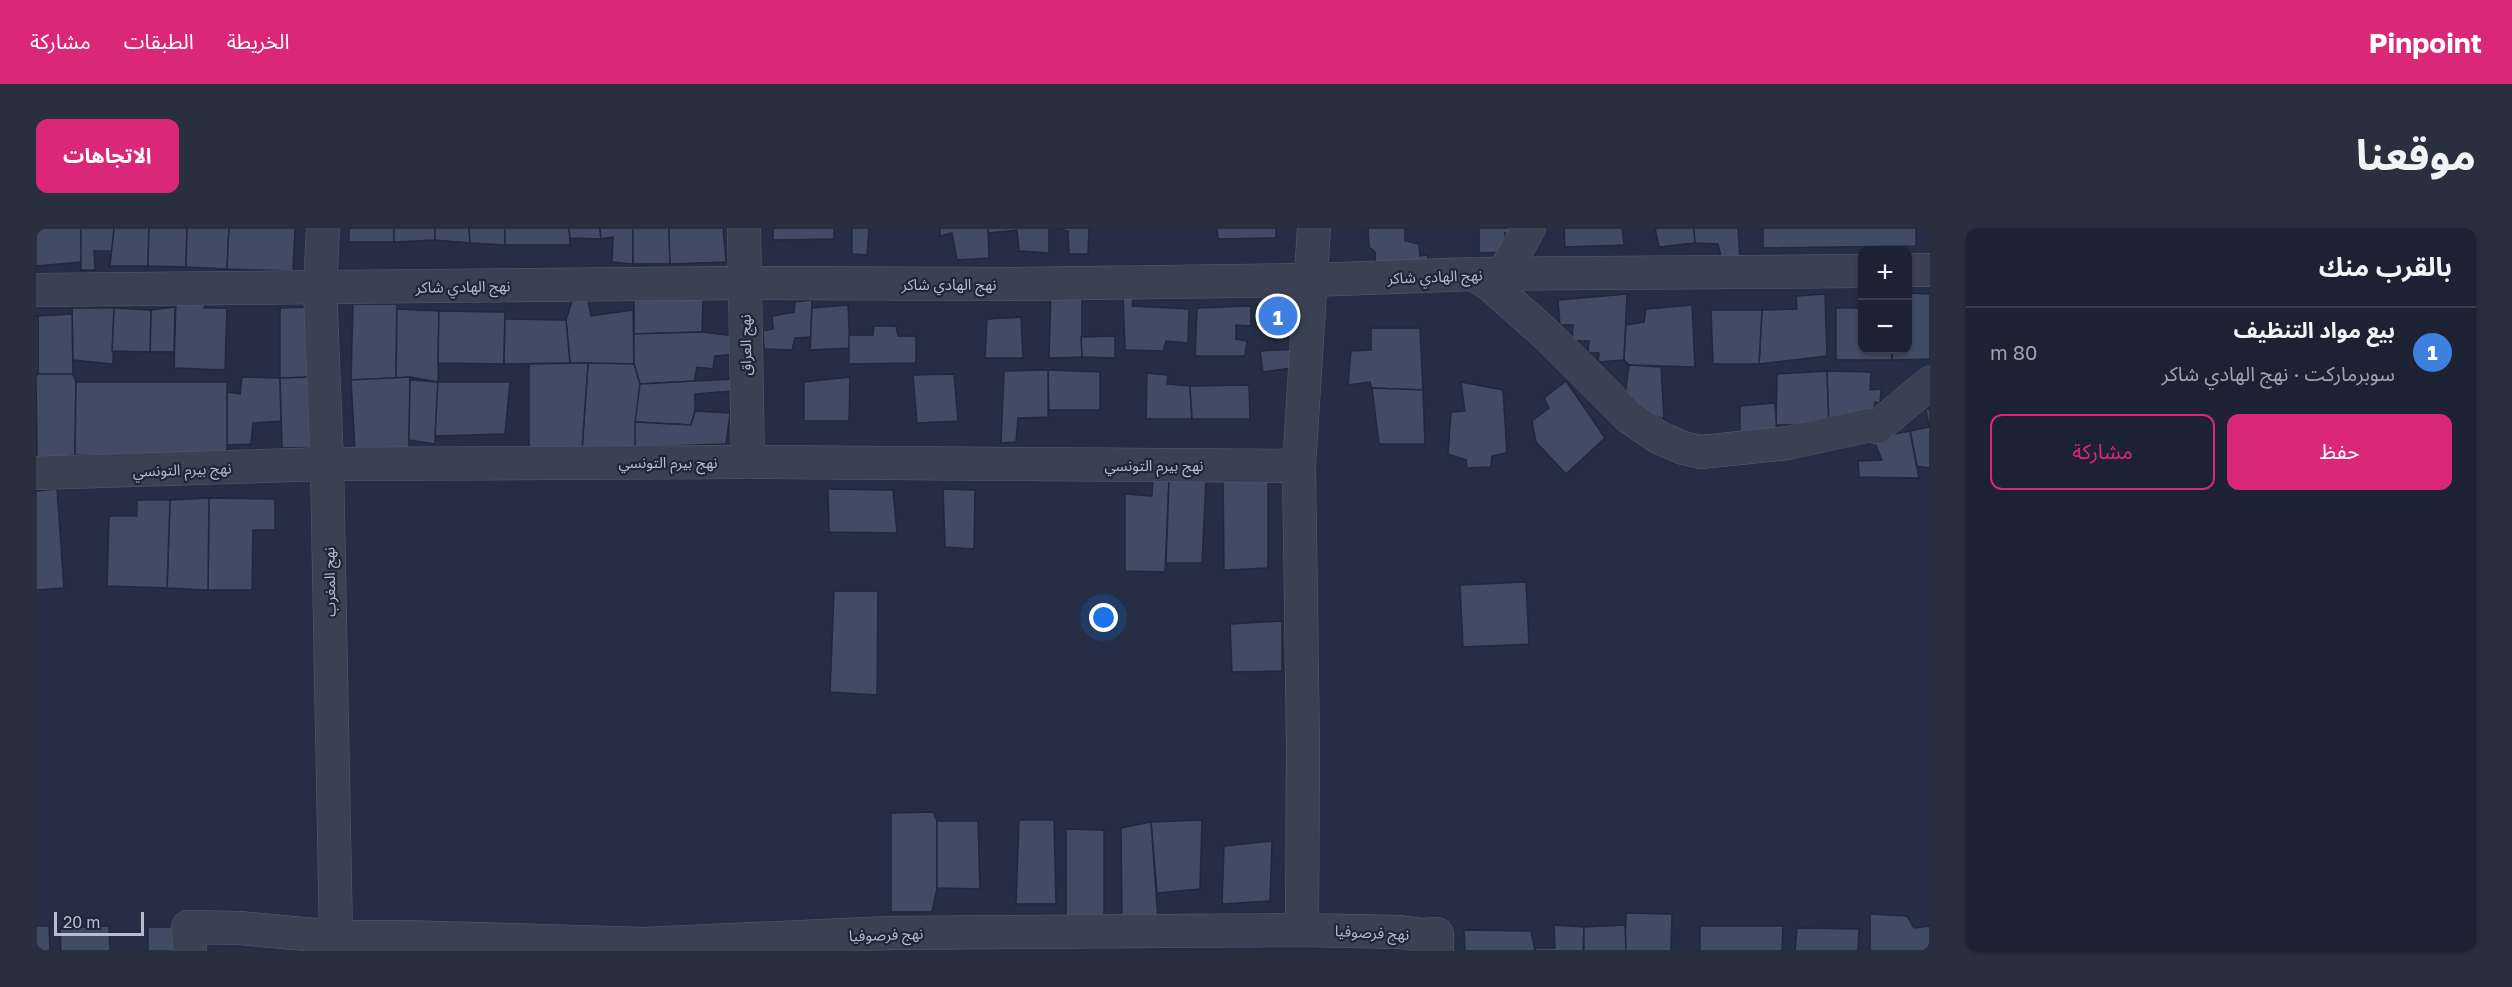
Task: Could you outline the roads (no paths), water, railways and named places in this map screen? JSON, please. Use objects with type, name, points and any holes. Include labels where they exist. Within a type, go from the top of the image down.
[{"type":"street","name":"نهج المغرب","points":[[323,228],[320,287],[327,464],[336,937]]},
{"type":"street","name":"نهج العراق","points":[[744,228],[748,462]]},
{"type":"street","points":[[1302,930],[1303,746],[1299,466],[1314,228]]},
{"type":"street","points":[[1529,228],[1489,274],[1492,286],[1548,336],[1629,417],[1658,437],[1683,448],[1701,452],[1788,443],[1870,425],[1877,428],[1930,383]]},
{"type":"street","points":[[1912,270],[1930,270]]},
{"type":"street","name":"نهج الهادي شاكر","points":[[36,290],[744,283],[1009,284],[1312,280],[1489,274],[1858,271]]},
{"type":"street","name":"نهج بيرم التونسي","points":[[36,473],[327,464],[748,462],[1299,466]]},
{"type":"street","name":"نهج فرصوفيا","points":[[189,939],[240,927],[404,944],[644,948],[1302,930],[1400,932],[1422,935],[1437,943]]},
{"type":"place","name":"بيع مواد التنظيف","points":[[1278,316]]}]
